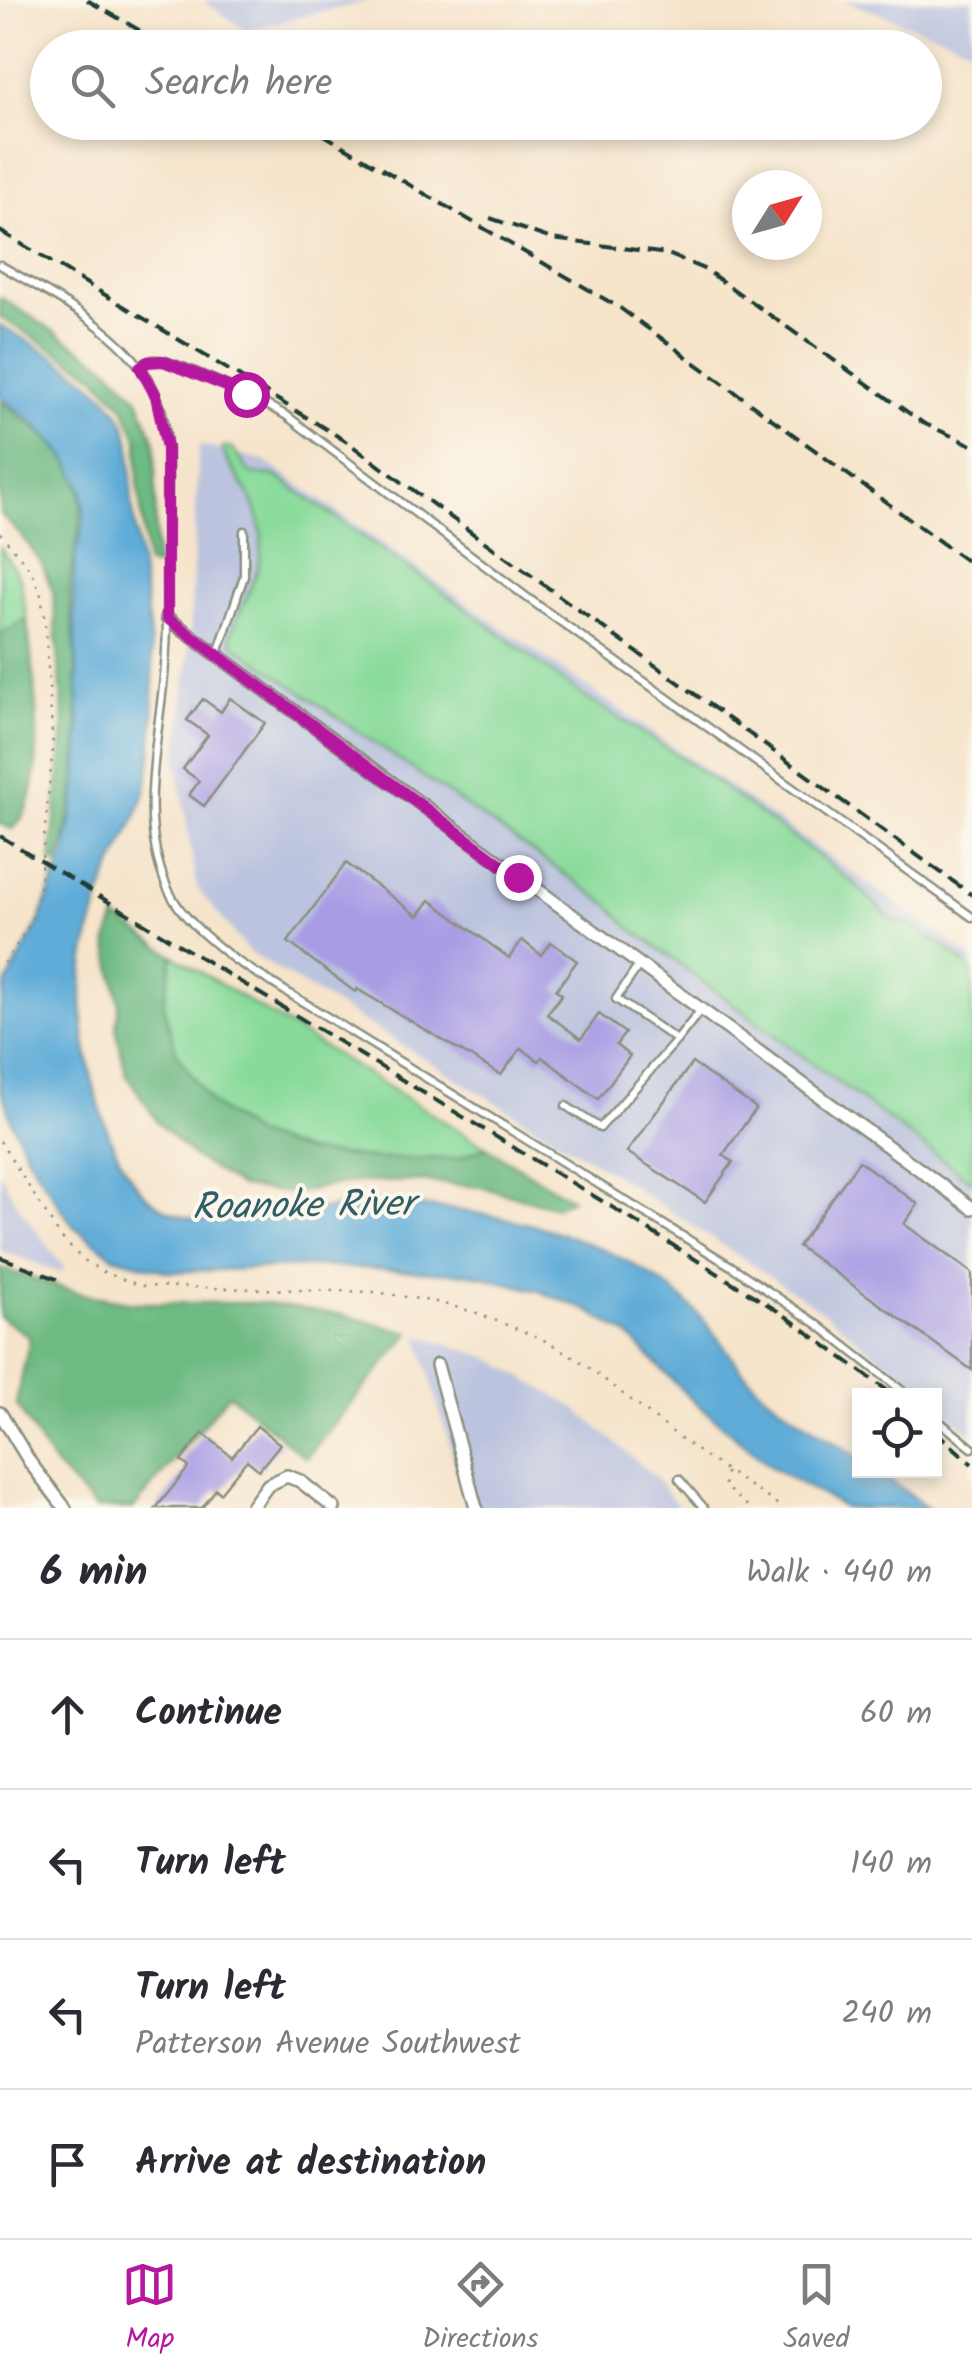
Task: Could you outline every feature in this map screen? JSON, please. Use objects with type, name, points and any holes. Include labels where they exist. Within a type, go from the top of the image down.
[{"type":"street","points":[[167,618],[972,1208]]},
{"type":"street","points":[[437,1365],[476,1508]]},
{"type":"street","points":[[0,1413],[31,1464],[65,1508]]},
{"type":"street","points":[[251,1508],[268,1485],[286,1476],[300,1480],[334,1508]]},
{"type":"lane","points":[[0,265],[91,322],[140,367],[156,396],[167,448],[167,618],[152,807],[155,851],[169,892],[200,932],[235,960],[731,1266],[817,1324],[899,1388]]},
{"type":"lane","points":[[140,367],[163,361],[246,394],[287,416],[526,596],[972,918]]},
{"type":"lane","points":[[218,654],[244,576],[244,532]]},
{"type":"lane","points":[[640,964],[616,999],[677,1040]]},
{"type":"lane","points":[[566,1106],[600,1128],[702,1010]]},
{"type":"lane","points":[[942,1424],[972,1448]]},
{"type":"lane","points":[[679,1479],[704,1508]]},
{"type":"path","points":[[0,533],[30,569],[40,591],[53,748],[38,899],[30,925],[0,970]]},
{"type":"path","points":[[0,1141],[60,1236],[101,1272],[140,1286],[376,1292],[474,1312],[542,1339],[576,1358],[726,1472],[783,1508]]},
{"type":"path","points":[[726,1472],[724,1486],[750,1508]]},
{"type":"shaded area","points":[[202,0],[374,0],[246,30]]},
{"type":"shaded area","points":[[843,0],[972,0],[972,48],[942,37],[942,30],[924,30]]},
{"type":"shaded area","points":[[199,445],[265,461],[972,960],[972,1435],[942,1410],[942,1388],[916,1388],[824,1312],[609,1171],[249,952],[197,888],[177,762],[189,652]]},
{"type":"shaded area","points":[[0,1172],[14,1200],[65,1269],[59,1272],[0,1250]]},
{"type":"shaded area","points":[[418,1335],[488,1357],[574,1407],[654,1476],[679,1508],[468,1508]]},
{"type":"green space","points":[[0,297],[106,365],[138,398],[155,442],[156,566],[147,564],[138,483],[138,440],[123,406],[93,374],[0,317]]},
{"type":"green space","points":[[0,401],[59,451],[80,491],[81,515],[70,597],[77,677],[77,759],[71,813],[57,864],[51,861],[64,726],[53,592],[42,564],[0,514]]},
{"type":"green space","points":[[225,446],[233,450],[251,474],[275,475],[585,697],[681,757],[812,851],[892,920],[911,925],[972,970],[972,1182],[628,926],[609,905],[232,644],[231,634],[257,571],[262,540],[254,505],[225,456]]},
{"type":"green space","points":[[0,547],[20,578],[27,619],[0,635]]},
{"type":"green space","points":[[27,619],[36,759],[33,788],[13,829],[0,824],[0,635]]},
{"type":"green space","points":[[116,918],[173,955],[163,1005],[177,1054],[212,1104],[255,1135],[306,1152],[383,1159],[459,1158],[486,1147],[571,1199],[556,1207],[481,1187],[419,1181],[352,1182],[292,1193],[241,1187],[195,1158],[159,1124],[126,1074],[116,1028],[119,1002],[107,942]]},
{"type":"green space","points":[[173,955],[486,1147],[459,1158],[383,1159],[306,1152],[255,1135],[212,1104],[177,1054],[163,1005]]},
{"type":"green space","points":[[0,1268],[82,1294],[134,1303],[260,1303],[344,1315],[410,1333],[306,1458],[229,1394],[134,1508],[95,1508],[53,1463],[16,1404],[30,1337],[0,1317]]},
{"type":"water","points":[[0,325],[97,388],[120,415],[130,446],[132,501],[153,677],[152,747],[144,796],[95,914],[82,993],[96,1095],[114,1145],[138,1187],[157,1205],[202,1220],[254,1219],[354,1206],[416,1206],[497,1217],[600,1248],[662,1283],[689,1305],[764,1393],[852,1453],[852,1478],[887,1478],[928,1508],[845,1508],[773,1468],[689,1397],[628,1335],[587,1310],[539,1291],[471,1274],[320,1266],[169,1272],[114,1257],[73,1226],[28,1158],[0,1087],[0,1011],[5,987],[40,919],[65,852],[76,790],[80,727],[73,595],[75,554],[84,521],[82,489],[66,456],[31,420],[0,397]]},
{"type":"building","points":[[230,698],[265,723],[204,806],[189,795],[199,781],[183,769],[208,735],[187,720],[203,699],[221,712]]},
{"type":"building","points":[[346,863],[418,916],[430,900],[509,958],[522,940],[541,955],[551,942],[577,961],[556,990],[562,994],[547,1014],[581,1039],[599,1014],[625,1033],[616,1045],[630,1056],[598,1099],[542,1057],[539,1061],[521,1048],[501,1075],[357,989],[355,992],[288,942]]},
{"type":"building","points":[[692,1063],[756,1108],[723,1155],[733,1162],[705,1202],[627,1152]]},
{"type":"building","points":[[859,1161],[918,1204],[904,1224],[972,1273],[972,1370],[798,1246]]},
{"type":"building","points":[[257,1426],[280,1444],[259,1470],[247,1460],[202,1508],[156,1508],[189,1467],[181,1461],[203,1433],[232,1457]]},
{"type":"railway","points":[[87,0],[139,30]]},
{"type":"railway","points":[[333,140],[620,308],[972,565]]},
{"type":"railway","points":[[490,218],[552,239],[668,254],[706,270],[923,423],[972,445]]},
{"type":"railway","points":[[0,231],[344,440],[972,895]]},
{"type":"railway","points":[[0,836],[620,1212],[784,1315],[884,1388]]},
{"type":"railway","points":[[0,1257],[64,1282]]},
{"type":"railway","points":[[942,1437],[972,1464]]},
{"type":"route","points":[[246,394],[163,361],[140,367],[156,396],[167,448],[167,618],[518,877]]},
{"type":"water label","name":"Roanoke River","points":[[303,1207]]}]
